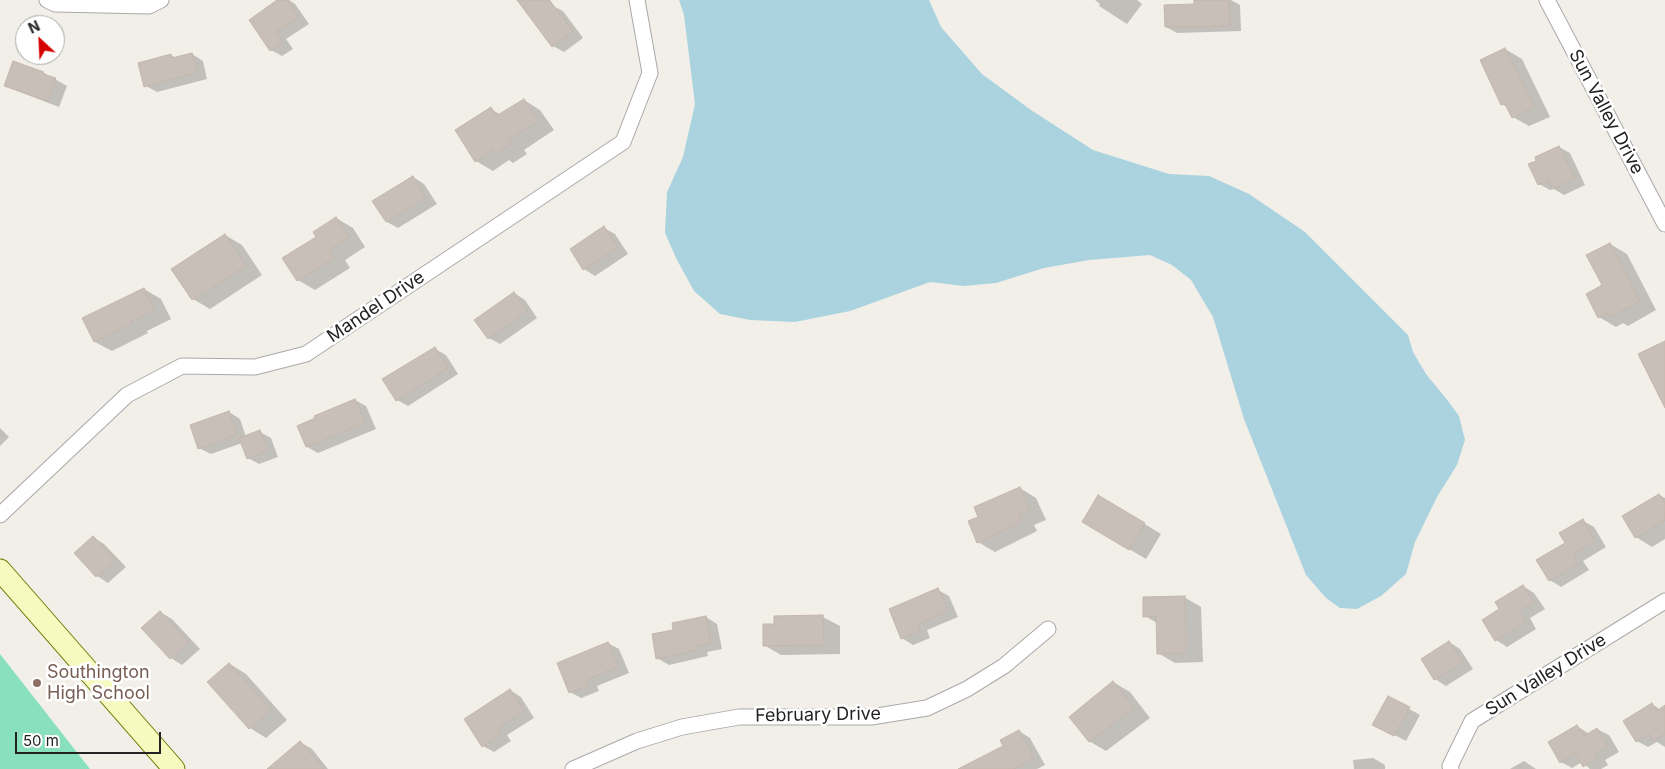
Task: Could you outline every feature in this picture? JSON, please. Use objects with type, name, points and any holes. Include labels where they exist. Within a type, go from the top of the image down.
[{"type":"street","points":[[48,0],[56,4],[149,6],[161,0]]},
{"type":"street","name":"Mandel Drive","points":[[0,514],[126,395],[182,366],[255,367],[306,354],[623,142],[650,73],[637,0]]},
{"type":"street","name":"Sun Valley Drive","points":[[1547,0],[1665,224]]},
{"type":"street","points":[[0,570],[174,769]]},
{"type":"street","name":"Sun Valley Drive","points":[[1450,769],[1472,721],[1665,601]]},
{"type":"street","name":"February Drive","points":[[573,769],[637,741],[682,727],[739,717],[871,717],[927,708],[967,689],[1004,666],[1048,629]]},
{"type":"green space","points":[[0,654],[90,769],[0,769]]},
{"type":"water","points":[[679,0],[929,0],[941,27],[982,74],[1031,110],[1093,150],[1169,174],[1209,176],[1249,194],[1305,232],[1408,335],[1413,352],[1426,374],[1459,416],[1465,440],[1457,465],[1437,497],[1415,542],[1406,574],[1381,596],[1357,609],[1340,608],[1326,598],[1306,575],[1244,419],[1213,317],[1191,280],[1172,265],[1150,255],[1089,260],[1044,268],[996,283],[964,286],[930,282],[850,311],[795,322],[750,320],[720,314],[694,291],[665,233],[667,192],[683,157],[695,104],[684,15]]},
{"type":"building","points":[[277,0],[287,0],[298,17],[276,32],[283,42],[270,51],[249,20]]},
{"type":"building","points":[[517,0],[549,0],[573,31],[552,47]]},
{"type":"building","points":[[1194,0],[1229,0],[1230,26],[1165,27],[1164,5],[1194,4]]},
{"type":"building","points":[[1505,48],[1534,107],[1512,118],[1505,104],[1501,105],[1480,60]]},
{"type":"building","points":[[192,53],[197,72],[144,87],[138,63],[171,54],[172,58]]},
{"type":"building","points":[[13,61],[15,65],[24,65],[56,78],[48,101],[4,86]]},
{"type":"building","points":[[524,99],[538,121],[508,140],[511,144],[495,154],[493,150],[475,162],[455,130],[491,107],[496,116]]},
{"type":"building","points":[[1559,146],[1575,178],[1552,189],[1548,180],[1538,185],[1528,164],[1536,161],[1535,157]]},
{"type":"building","points":[[413,176],[426,198],[386,222],[372,201]]},
{"type":"building","points":[[336,217],[349,237],[329,250],[334,258],[297,281],[282,258],[316,237],[313,232]]},
{"type":"building","points":[[604,226],[618,247],[583,270],[570,249]]},
{"type":"building","points":[[225,234],[246,266],[192,300],[171,269]]},
{"type":"building","points":[[1610,243],[1640,301],[1610,317],[1608,313],[1598,318],[1586,294],[1602,285],[1586,255]]},
{"type":"building","points":[[144,288],[155,310],[94,342],[82,318]]},
{"type":"building","points":[[514,292],[527,311],[488,339],[474,320]]},
{"type":"building","points":[[1665,341],[1665,408],[1638,354]]},
{"type":"building","points":[[435,347],[448,368],[396,401],[382,379]]},
{"type":"building","points":[[355,399],[365,423],[306,447],[297,426],[315,418],[314,416]]},
{"type":"building","points":[[229,411],[237,435],[198,449],[190,425]]},
{"type":"building","points":[[260,430],[268,450],[247,459],[239,438]]},
{"type":"building","points":[[1020,487],[1030,511],[1018,516],[1021,522],[977,543],[968,521],[978,517],[974,507]]},
{"type":"building","points":[[1659,494],[1665,503],[1665,520],[1635,538],[1622,516]]},
{"type":"building","points":[[1098,495],[1145,523],[1129,550],[1082,522]]},
{"type":"building","points":[[1583,519],[1595,541],[1573,554],[1578,564],[1549,581],[1536,560],[1565,543],[1559,533]]},
{"type":"building","points":[[93,536],[116,560],[96,577],[74,553]]},
{"type":"building","points":[[1523,585],[1534,602],[1519,611],[1526,622],[1495,641],[1482,620],[1499,609],[1495,602]]},
{"type":"building","points":[[938,588],[948,611],[917,624],[920,631],[901,639],[889,609]]},
{"type":"building","points":[[1185,596],[1186,653],[1157,654],[1156,616],[1143,617],[1143,597]]},
{"type":"building","points":[[160,611],[189,642],[170,659],[141,628]]},
{"type":"building","points":[[823,615],[824,645],[763,646],[763,624],[774,624],[774,616]]},
{"type":"building","points":[[706,616],[711,643],[696,646],[697,650],[656,659],[652,634],[673,630],[672,623]]},
{"type":"building","points":[[1449,641],[1463,662],[1434,680],[1421,659]]},
{"type":"building","points":[[608,642],[619,666],[587,680],[589,685],[569,693],[557,663]]},
{"type":"building","points":[[229,663],[271,710],[249,729],[207,682]]},
{"type":"building","points":[[1113,681],[1134,708],[1089,742],[1069,717]]},
{"type":"building","points":[[510,689],[524,711],[497,729],[501,734],[482,747],[464,719]]},
{"type":"building","points":[[1388,696],[1410,707],[1394,736],[1372,725]]},
{"type":"building","points":[[1652,703],[1657,711],[1665,705],[1665,734],[1653,741],[1649,734],[1636,742],[1623,721]]},
{"type":"building","points":[[1577,725],[1584,736],[1597,728],[1608,746],[1595,754],[1597,758],[1583,767],[1575,753],[1560,763],[1548,742]]},
{"type":"building","points":[[1019,730],[1034,758],[1014,769],[958,769],[1003,746],[1000,740]]},
{"type":"building","points":[[300,741],[324,769],[267,769]]},
{"type":"place","name":"Southington High School","points":[[37,683]]}]
